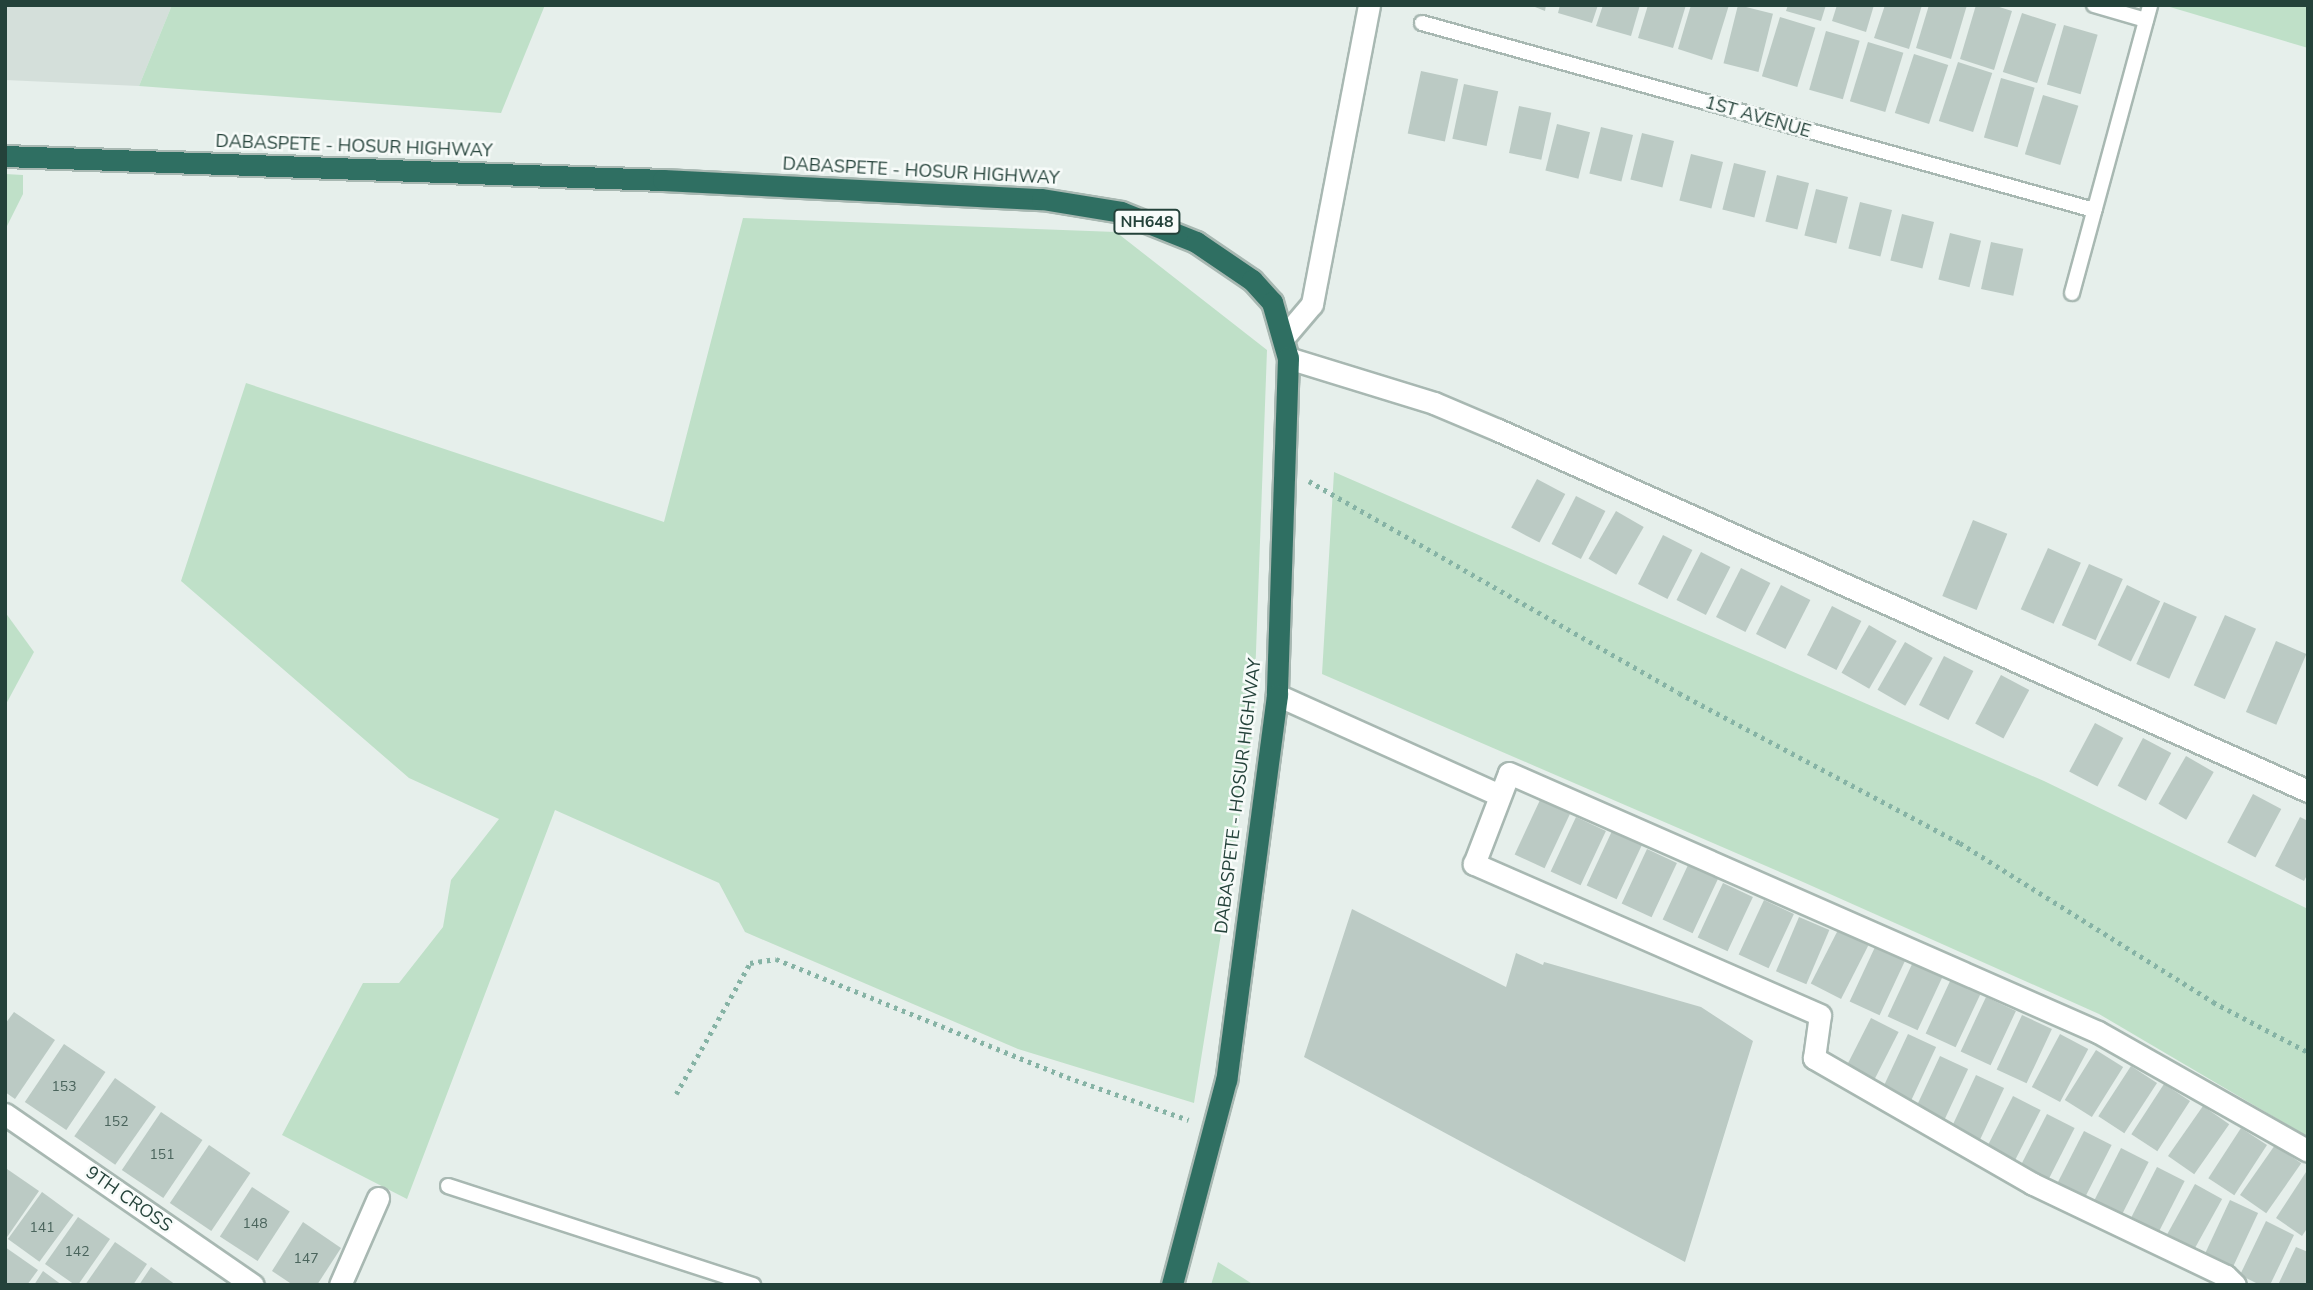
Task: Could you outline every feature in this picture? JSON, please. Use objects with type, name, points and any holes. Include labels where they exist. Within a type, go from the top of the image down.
[{"type":"highway","name":"DABASPETE - HOSUR HIGHWAY","points":[[5,156],[663,180],[1042,199],[1121,212],[1196,242],[1252,280],[1272,302],[1286,347],[1277,695],[1226,1080],[1172,1285]]},
{"type":"street","points":[[1369,5],[1312,304],[1286,347],[1498,430],[2308,791]]},
{"type":"street","points":[[1277,695],[1500,795]]},
{"type":"street","points":[[2235,1285],[2225,1276],[2033,1184],[1814,1058],[1820,1015],[1474,864],[1509,773],[2098,1032],[2308,1151]]},
{"type":"street","name":"9TH CROSS","points":[[5,1114],[253,1285]]},
{"type":"street","points":[[340,1285],[378,1198]]},
{"type":"lane","points":[[2094,5],[2146,20]]},
{"type":"lane","points":[[2072,293],[2150,5]]},
{"type":"lane","name":"1ST AVENUE","points":[[1422,23],[2094,211]]},
{"type":"lane","points":[[448,1186],[753,1285]]},
{"type":"path","points":[[1284,474],[1315,483],[1679,693],[1959,843],[2213,1002],[2308,1052]]},
{"type":"path","points":[[676,1094],[750,963],[776,959],[1067,1077],[1213,1128]]},
{"type":"shaded area","points":[[5,5],[172,5],[139,86],[5,80]]},
{"type":"green space","points":[[172,5],[545,5],[501,113],[139,86]]},
{"type":"green space","points":[[2308,5],[2308,48],[2170,7]]},
{"type":"green space","points":[[5,174],[23,175],[23,194],[5,230]]},
{"type":"green space","points":[[743,218],[1116,232],[1267,350],[1253,734],[1194,1103],[1018,1049],[745,932],[719,883],[555,810],[407,1199],[282,1135],[363,983],[399,983],[443,927],[451,880],[499,819],[409,778],[181,581],[246,383],[664,522]]},
{"type":"green space","points":[[1334,472],[2044,781],[2308,909],[2308,1137],[2099,1014],[1803,882],[1322,674]]},
{"type":"green space","points":[[5,612],[34,652],[5,706]]},
{"type":"green space","points":[[1218,1262],[1254,1285],[1211,1285]]},
{"type":"building","points":[[1530,5],[1546,5],[1545,11]]},
{"type":"building","points":[[1560,5],[1598,5],[1592,23],[1558,13]]},
{"type":"building","points":[[1603,5],[1640,5],[1631,36],[1596,26]]},
{"type":"building","points":[[1648,5],[1686,5],[1673,48],[1638,38]]},
{"type":"building","points":[[1691,5],[1729,5],[1712,60],[1678,49]]},
{"type":"building","points":[[1738,5],[1773,14],[1758,72],[1723,63]]},
{"type":"building","points":[[1788,5],[1826,5],[1821,21],[1786,11]]},
{"type":"building","points":[[1837,5],[1874,5],[1866,32],[1832,21]]},
{"type":"building","points":[[1885,5],[1922,5],[1909,49],[1874,38]]},
{"type":"building","points":[[1929,5],[1967,5],[1951,59],[1916,48]]},
{"type":"building","points":[[1976,5],[1993,5],[2012,11],[1994,70],[1960,59]]},
{"type":"building","points":[[2022,13],[2056,24],[2037,83],[2003,72]]},
{"type":"building","points":[[1780,17],[1815,28],[1797,87],[1762,76]]},
{"type":"building","points":[[2064,25],[2098,35],[2081,94],[2047,85]]},
{"type":"building","points":[[1826,31],[1860,41],[1843,99],[1809,90]]},
{"type":"building","points":[[1868,42],[1903,53],[1885,112],[1850,101]]},
{"type":"building","points":[[1914,54],[1948,65],[1929,124],[1895,113]]},
{"type":"building","points":[[1958,62],[1992,73],[1973,132],[1939,121]]},
{"type":"building","points":[[1421,71],[1458,79],[1445,142],[1408,134]]},
{"type":"building","points":[[2001,78],[2035,88],[2018,147],[1984,138]]},
{"type":"building","points":[[1464,84],[1498,91],[1487,146],[1452,139]]},
{"type":"building","points":[[2043,95],[2078,106],[2060,165],[2025,154]]},
{"type":"building","points":[[1519,106],[1551,113],[1541,160],[1509,153]]},
{"type":"building","points":[[1557,124],[1590,132],[1578,179],[1545,171]]},
{"type":"building","points":[[1601,127],[1633,135],[1621,182],[1589,174]]},
{"type":"building","points":[[1642,133],[1674,141],[1662,188],[1630,180]]},
{"type":"building","points":[[1691,154],[1723,162],[1711,209],[1679,201]]},
{"type":"building","points":[[1734,163],[1766,171],[1754,218],[1722,210]]},
{"type":"building","points":[[1777,175],[1809,183],[1797,230],[1765,222]]},
{"type":"building","points":[[1816,189],[1848,197],[1836,244],[1804,236]]},
{"type":"building","points":[[1860,202],[1892,210],[1880,257],[1848,249]]},
{"type":"building","points":[[1902,214],[1934,222],[1922,269],[1890,261]]},
{"type":"building","points":[[1950,233],[1981,241],[1969,287],[1938,280]]},
{"type":"building","points":[[1991,242],[2023,249],[2013,296],[1981,289]]},
{"type":"building","points":[[1537,479],[1565,494],[1539,543],[1511,528]]},
{"type":"building","points":[[1576,496],[1605,511],[1581,559],[1551,544]]},
{"type":"building","points":[[1616,511],[1644,527],[1616,575],[1588,559]]},
{"type":"building","points":[[1973,520],[2007,534],[1977,610],[1942,596]]},
{"type":"building","points":[[1663,535],[1692,550],[1667,599],[1638,584]]},
{"type":"building","points":[[2048,548],[2081,563],[2054,624],[2021,609]]},
{"type":"building","points":[[1701,552],[1730,567],[1706,615],[1676,600]]},
{"type":"building","points":[[2089,564],[2123,579],[2096,640],[2062,625]]},
{"type":"building","points":[[1741,568],[1770,583],[1745,632],[1716,617]]},
{"type":"building","points":[[1781,585],[1810,600],[1785,649],[1756,634]]},
{"type":"building","points":[[2127,585],[2160,601],[2131,661],[2098,645]]},
{"type":"building","points":[[2164,602],[2197,617],[2169,679],[2136,664]]},
{"type":"building","points":[[1832,606],[1861,621],[1836,670],[1807,655]]},
{"type":"building","points":[[2225,615],[2256,629],[2225,699],[2194,685]]},
{"type":"building","points":[[1869,625],[1897,641],[1869,689],[1842,673]]},
{"type":"building","points":[[2276,641],[2306,654],[2276,725],[2246,712]]},
{"type":"building","points":[[1905,642],[1933,658],[1905,706],[1878,690]]},
{"type":"building","points":[[1944,656],[1973,671],[1948,720],[1919,705]]},
{"type":"building","points":[[2001,675],[2029,690],[2003,739],[1975,724]]},
{"type":"building","points":[[2095,723],[2123,738],[2097,787],[2069,772]]},
{"type":"building","points":[[2143,738],[2171,753],[2146,801],[2118,786]]},
{"type":"building","points":[[2186,756],[2214,772],[2186,820],[2158,804]]},
{"type":"building","points":[[2253,794],[2281,809],[2255,858],[2227,843]]},
{"type":"building","points":[[1540,800],[1570,814],[1545,868],[1515,854]]},
{"type":"building","points":[[1576,817],[1606,831],[1581,885],[1551,871]]},
{"type":"building","points":[[2300,817],[2308,821],[2308,873],[2304,881],[2275,866]]},
{"type":"building","points":[[1612,831],[1642,845],[1617,899],[1587,885]]},
{"type":"building","points":[[1647,849],[1677,863],[1652,917],[1622,903]]},
{"type":"building","points":[[1688,865],[1718,879],[1693,933],[1663,919]]},
{"type":"building","points":[[1723,883],[1753,897],[1728,951],[1698,937]]},
{"type":"building","points":[[1764,900],[1794,914],[1769,968],[1739,954]]},
{"type":"building","points":[[1352,909],[1506,987],[1516,953],[1543,965],[1544,962],[1701,1007],[1753,1041],[1685,1262],[1304,1057]]},
{"type":"building","points":[[1799,917],[1829,930],[1806,984],[1776,971]]},
{"type":"building","points":[[1838,930],[1868,945],[1841,999],[1811,983]]},
{"type":"building","points":[[1875,947],[1905,961],[1880,1015],[1850,1001]]},
{"type":"building","points":[[1913,962],[1943,976],[1918,1030],[1888,1016]]},
{"type":"building","points":[[1951,979],[1981,993],[1956,1047],[1926,1033]]},
{"type":"building","points":[[1986,997],[2016,1011],[1991,1065],[1961,1051]]},
{"type":"building","points":[[14,1012],[55,1040],[15,1099],[5,1092],[5,1024]]},
{"type":"building","points":[[2022,1015],[2052,1029],[2027,1083],[1997,1069]]},
{"type":"building","points":[[1871,1018],[1899,1032],[1871,1086],[1844,1071]]},
{"type":"building","points":[[1908,1034],[1936,1047],[1911,1101],[1883,1087]]},
{"type":"building","points":[[2060,1034],[2088,1049],[2060,1102],[2032,1087]]},
{"type":"building","points":[[64,1044],[105,1072],[66,1130],[25,1102]]},
{"type":"building","points":[[2096,1050],[2123,1067],[2092,1117],[2065,1100]]},
{"type":"building","points":[[1940,1056],[1968,1069],[1943,1123],[1915,1109]]},
{"type":"building","points":[[2131,1066],[2157,1083],[2124,1133],[2098,1116]]},
{"type":"building","points":[[1976,1075],[2004,1088],[1979,1142],[1951,1128]]},
{"type":"building","points":[[115,1078],[156,1107],[115,1165],[74,1136]]},
{"type":"building","points":[[2164,1084],[2190,1101],[2157,1151],[2131,1134]]},
{"type":"building","points":[[2013,1096],[2041,1110],[2013,1164],[1986,1149]]},
{"type":"building","points":[[2203,1106],[2229,1124],[2194,1174],[2168,1156]]},
{"type":"building","points":[[161,1112],[202,1140],[163,1198],[122,1170]]},
{"type":"building","points":[[2047,1114],[2075,1128],[2048,1181],[2020,1167]]},
{"type":"building","points":[[2241,1128],[2267,1145],[2234,1195],[2208,1178]]},
{"type":"building","points":[[2084,1131],[2112,1145],[2085,1198],[2057,1184]]},
{"type":"building","points":[[209,1145],[250,1173],[211,1231],[170,1203]]},
{"type":"building","points":[[2275,1145],[2301,1163],[2266,1213],[2240,1195]]},
{"type":"building","points":[[2121,1148],[2149,1162],[2122,1215],[2094,1201]]},
{"type":"building","points":[[2157,1167],[2185,1181],[2158,1234],[2130,1220]]},
{"type":"building","points":[[7,1169],[39,1191],[5,1240],[5,1171]]},
{"type":"building","points":[[2308,1169],[2308,1227],[2302,1236],[2276,1218]]},
{"type":"building","points":[[2195,1184],[2222,1199],[2193,1252],[2166,1236]]},
{"type":"building","points":[[252,1187],[290,1212],[258,1261],[220,1236]]},
{"type":"building","points":[[42,1192],[74,1215],[39,1262],[8,1239]]},
{"type":"building","points":[[2230,1200],[2258,1213],[2233,1267],[2205,1253]]},
{"type":"building","points":[[78,1217],[110,1239],[78,1285],[75,1285],[45,1264]]},
{"type":"building","points":[[2266,1221],[2294,1235],[2270,1285],[2260,1285],[2240,1275]]},
{"type":"building","points":[[303,1222],[341,1248],[317,1285],[293,1285],[272,1271]]},
{"type":"building","points":[[115,1242],[147,1264],[133,1285],[85,1285]]},
{"type":"building","points":[[5,1247],[38,1270],[27,1285],[5,1285]]},
{"type":"building","points":[[2296,1247],[2308,1252],[2308,1285],[2278,1285]]},
{"type":"building","points":[[151,1267],[176,1285],[139,1285]]},
{"type":"building","points":[[43,1271],[62,1285],[34,1285]]}]
